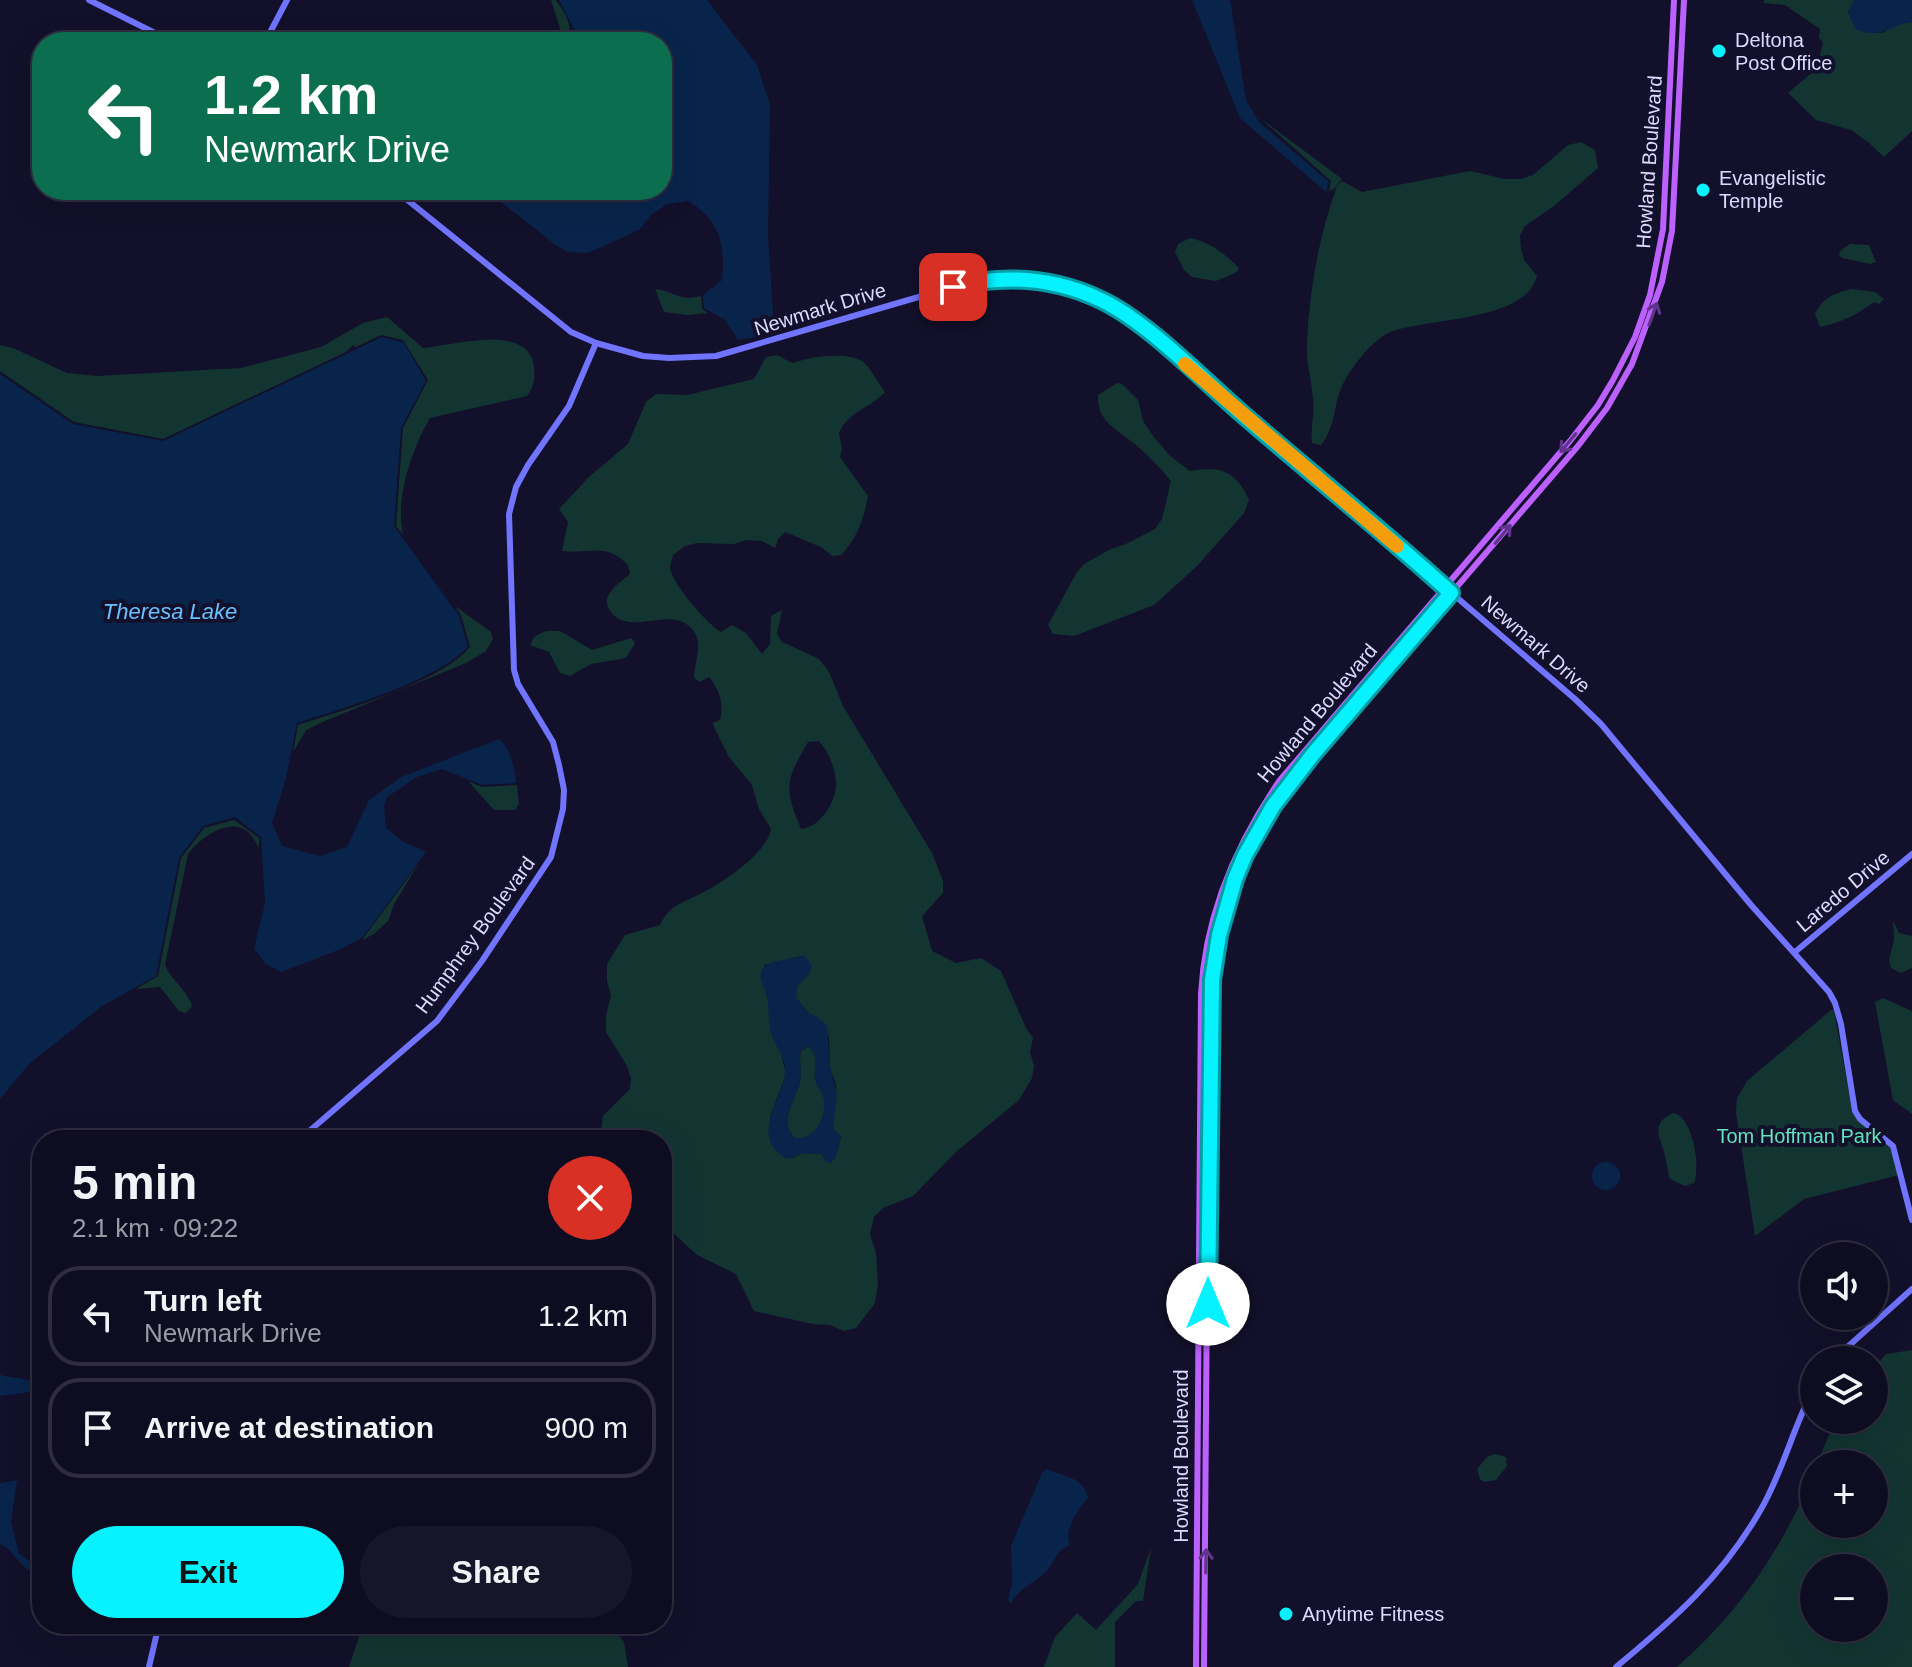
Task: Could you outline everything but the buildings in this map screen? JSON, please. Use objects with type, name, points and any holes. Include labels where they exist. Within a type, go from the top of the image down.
[{"type":"main road","name":"Howland Boulevard","points":[[1196,1667],[1203,966],[1206,950],[1227,877],[1265,801],[1306,748],[1592,413],[1635,337],[1650,295],[1663,229],[1674,0]]},
{"type":"main road","name":"Howland Boulevard","points":[[1204,1667],[1209,1031],[1214,960],[1235,879],[1273,806],[1313,754],[1598,420],[1621,385],[1643,341],[1658,300],[1672,231],[1684,0]]},
{"type":"main road","points":[[1673,38],[1676,44],[1674,76],[1680,83]]},
{"type":"main road","points":[[1206,950],[1214,960]]},
{"type":"main road","points":[[1203,966],[1212,980]]},
{"type":"main road","points":[[1197,1524],[1207,1538]]},
{"type":"street","points":[[89,0],[153,32]]},
{"type":"street","points":[[270,32],[287,0]]},
{"type":"street","name":"Newmark Drive","points":[[407,200],[571,332],[596,343],[643,356],[701,358],[725,354],[970,283],[998,278],[1016,278],[1071,288],[1102,301],[1136,323],[1590,712],[1835,1003],[1855,1111],[1860,1119],[1893,1146],[1912,1220]]},
{"type":"street","name":"Humphrey Boulevard","points":[[311,1130],[437,1021],[482,961],[551,857],[561,826],[564,790],[553,742],[518,684],[514,670],[509,514],[516,487],[569,406],[596,343]]},
{"type":"street","name":"Laredo Drive","points":[[1795,952],[1912,854]]},
{"type":"street","points":[[1846,1346],[1912,1289]]},
{"type":"street","points":[[1616,1667],[1690,1604],[1728,1560],[1761,1509],[1800,1420]]},
{"type":"street","points":[[149,1667],[157,1634]]},
{"type":"green space","points":[[551,0],[556,0],[563,10],[570,32],[559,32]]},
{"type":"green space","points":[[1764,0],[1855,0],[1848,12],[1864,32],[1882,33],[1899,24],[1912,22],[1912,131],[1884,157],[1851,130],[1816,120],[1788,93],[1823,63],[1820,29],[1785,5],[1764,3]]},
{"type":"green space","points":[[1260,118],[1342,179],[1334,189],[1329,191],[1331,181]]},
{"type":"green space","points":[[1581,142],[1595,150],[1598,168],[1525,226],[1520,235],[1524,260],[1537,276],[1529,291],[1514,302],[1494,310],[1405,328],[1381,337],[1346,378],[1325,439],[1321,445],[1312,443],[1313,405],[1307,351],[1310,304],[1320,244],[1337,186],[1342,181],[1362,192],[1470,171],[1520,179],[1533,175],[1568,145]]},
{"type":"green space","points":[[1190,238],[1223,253],[1239,268],[1237,272],[1216,281],[1192,277],[1184,270],[1175,252],[1178,244]]},
{"type":"green space","points":[[1850,244],[1869,245],[1876,262],[1870,264],[1842,258],[1839,255],[1841,250]]},
{"type":"green space","points":[[655,289],[682,297],[701,296],[702,309],[708,313],[688,315],[664,312]]},
{"type":"green space","points":[[1852,289],[1875,292],[1884,299],[1879,304],[1874,302],[1855,314],[1820,327],[1815,314],[1822,303],[1835,294]]},
{"type":"green space","points":[[387,317],[423,348],[469,341],[505,341],[519,345],[529,353],[534,367],[534,382],[527,396],[430,418],[406,475],[401,506],[403,535],[396,526],[403,428],[428,380],[403,340],[381,335],[356,347],[353,345],[346,352],[163,439],[74,422],[0,371],[0,345],[67,373],[97,376],[241,368],[321,347],[363,323]]},
{"type":"green space","points":[[777,355],[792,363],[827,356],[846,356],[862,361],[885,392],[847,420],[839,434],[840,457],[868,496],[859,528],[841,555],[832,556],[821,547],[785,532],[775,548],[762,541],[747,540],[734,544],[697,543],[685,546],[673,555],[672,575],[691,603],[715,628],[721,632],[732,625],[746,633],[762,654],[770,644],[771,616],[782,610],[777,634],[782,642],[819,659],[829,672],[843,706],[932,853],[943,881],[943,893],[922,916],[932,951],[956,963],[981,958],[1001,971],[1033,1038],[1030,1052],[1034,1066],[1032,1078],[1019,1100],[956,1152],[913,1196],[883,1208],[874,1217],[870,1234],[876,1253],[878,1283],[875,1303],[856,1328],[844,1331],[830,1325],[754,1311],[736,1274],[697,1255],[672,1232],[672,1130],[601,1130],[603,1116],[630,1089],[631,1078],[606,1032],[611,995],[607,964],[625,935],[660,925],[676,906],[730,876],[761,848],[771,829],[759,809],[752,785],[729,757],[714,727],[713,723],[720,720],[722,708],[716,687],[709,677],[699,682],[694,677],[698,649],[695,633],[684,623],[672,619],[633,622],[615,617],[607,599],[630,574],[628,565],[605,551],[562,551],[568,522],[559,509],[589,477],[628,444],[646,402],[656,394],[687,395],[754,379],[766,357]],"holes":[[[819,741],[828,754],[835,776],[834,797],[821,819],[801,829],[790,794],[791,776],[808,742]],[[801,956],[809,974],[797,986],[796,998],[829,1037],[830,1068],[836,1085],[833,1130],[841,1136],[838,1149],[824,1157],[822,1154],[803,1153],[792,1158],[771,1141],[770,1117],[786,1074],[765,989],[764,965]]]},
{"type":"green space","points":[[1117,383],[1138,400],[1143,421],[1170,456],[1190,471],[1210,469],[1226,472],[1239,482],[1249,500],[1244,513],[1197,566],[1154,605],[1074,636],[1053,634],[1048,625],[1084,564],[1155,529],[1162,519],[1171,481],[1140,448],[1109,424],[1101,412],[1098,395]]},
{"type":"green space","points":[[455,606],[491,632],[493,639],[486,651],[466,663],[415,684],[456,660],[470,647],[461,615]]},
{"type":"green space","points":[[546,631],[560,631],[592,650],[631,638],[635,643],[626,658],[591,664],[570,676],[560,673],[549,652],[530,645],[535,636]]},
{"type":"green space","points":[[411,686],[306,730],[293,752],[298,725]]},
{"type":"green space","points":[[468,781],[482,787],[517,785],[519,804],[515,810],[494,810]]},
{"type":"green space","points":[[234,820],[259,838],[259,848],[248,832],[232,827],[215,831],[188,854],[165,965],[190,1000],[192,1006],[186,1013],[179,1011],[160,987],[136,989],[158,976],[181,858],[204,828]]},
{"type":"green space","points":[[419,863],[394,904],[388,921],[362,940]]},
{"type":"green space","points":[[1893,920],[1899,933],[1912,936],[1912,968],[1901,973],[1891,968],[1889,960],[1894,940]]},
{"type":"green space","points":[[1883,998],[1912,1011],[1912,1114],[1893,1100],[1875,1002]]},
{"type":"green space","name":"Tom Hoffman Park","points":[[1834,1010],[1852,1110],[1890,1146],[1899,1175],[1804,1199],[1755,1236],[1736,1113],[1737,1098],[1747,1081]]},
{"type":"green space","points":[[809,1046],[815,1060],[816,1082],[823,1094],[823,1114],[814,1132],[795,1138],[790,1131],[788,1116],[801,1077],[801,1051]]},
{"type":"green space","points":[[1674,1113],[1681,1117],[1691,1133],[1696,1155],[1694,1183],[1685,1186],[1670,1179],[1658,1130],[1662,1120]]},
{"type":"green space","points":[[1912,1350],[1912,1667],[1677,1667],[1739,1602],[1773,1553],[1800,1504],[1800,1538],[1888,1538],[1888,1450],[1823,1450],[1829,1434],[1888,1434],[1888,1354]]},
{"type":"green space","points":[[1495,1454],[1506,1457],[1507,1466],[1496,1480],[1484,1482],[1477,1469],[1487,1457]]},
{"type":"green space","points":[[1151,1548],[1143,1601],[1136,1601],[1115,1622],[1115,1667],[1044,1667],[1055,1637],[1077,1613],[1096,1630],[1138,1584]]},
{"type":"green space","points":[[360,1634],[617,1634],[624,1642],[628,1667],[349,1667]]},
{"type":"water","points":[[559,0],[707,0],[757,65],[770,105],[768,237],[774,326],[764,336],[738,340],[725,320],[704,308],[703,295],[722,280],[723,255],[713,225],[699,208],[688,201],[667,204],[651,215],[639,230],[588,253],[568,252],[557,246],[501,202],[672,200],[672,32],[573,32]]},
{"type":"water","points":[[1192,0],[1230,0],[1246,100],[1259,122],[1329,182],[1326,192],[1240,118]]},
{"type":"water","points":[[1855,0],[1912,0],[1912,22],[1874,33],[1856,30],[1848,13]]},
{"type":"water","name":"Theresa Lake","points":[[382,337],[404,343],[426,381],[401,428],[394,526],[459,616],[468,647],[433,672],[411,683],[297,723],[286,778],[272,823],[282,846],[320,856],[347,847],[369,800],[401,777],[499,739],[509,753],[516,783],[482,785],[442,769],[417,777],[387,797],[384,806],[386,828],[402,841],[426,852],[363,937],[341,949],[281,972],[266,964],[254,949],[265,903],[261,837],[235,817],[203,826],[179,858],[156,976],[102,1006],[29,1064],[0,1099],[0,374],[73,424],[163,441]]},
{"type":"water","points":[[805,956],[812,966],[797,986],[796,998],[807,1012],[827,1026],[830,1068],[837,1095],[833,1129],[841,1136],[835,1159],[830,1163],[825,1161],[822,1154],[804,1153],[787,1159],[775,1150],[770,1140],[771,1116],[784,1081],[785,1065],[770,1031],[761,973],[769,964]],"holes":[[[809,1046],[816,1082],[824,1099],[823,1113],[814,1132],[795,1138],[790,1132],[788,1117],[801,1077],[800,1051]]]},
{"type":"water","points":[[1606,1162],[1616,1166],[1620,1176],[1616,1186],[1606,1190],[1596,1186],[1592,1176],[1596,1166]]},
{"type":"water","points":[[0,1375],[32,1381],[30,1392],[0,1396]]},
{"type":"water","points":[[1047,1469],[1077,1481],[1088,1498],[1070,1527],[1070,1545],[1061,1550],[1045,1573],[1022,1590],[1011,1603],[1008,1600],[1012,1583],[1011,1546],[1042,1473]]},
{"type":"water","points":[[17,1480],[11,1522],[19,1554],[32,1562],[32,1571],[0,1544],[0,1483]]},
{"type":"slow traffic","points":[[1185,364],[1397,546]]},
{"type":"place","name":"Deltona Post Office","points":[[1719,51]]},
{"type":"place","name":"Evangelistic Temple","points":[[1703,190]]},
{"type":"place","name":"Anytime Fitness","points":[[1286,1614]]},
{"type":"route","points":[[953,287],[998,278],[1042,281],[1071,288],[1116,309],[1170,351],[1451,593],[1287,785],[1253,840],[1235,879],[1219,935],[1212,980],[1208,1304]]}]
